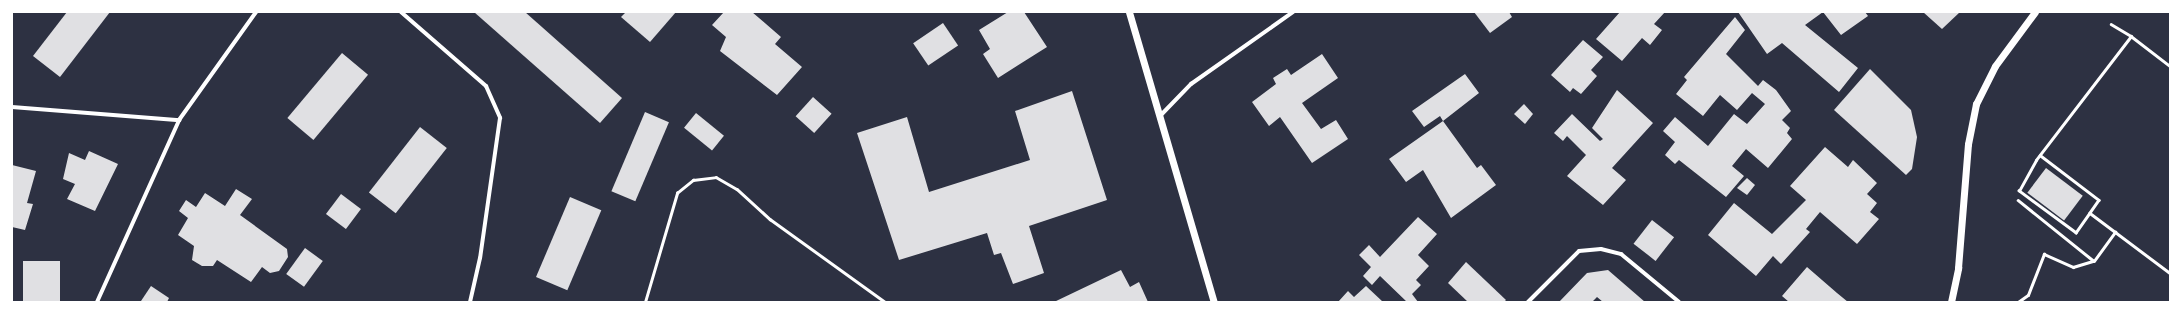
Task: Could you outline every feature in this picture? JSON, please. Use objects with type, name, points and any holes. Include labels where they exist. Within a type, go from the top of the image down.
[{"type":"street","points":[[97,302],[179,120],[256,12]]},
{"type":"street","points":[[401,12],[486,86],[500,118],[480,258],[470,302]]},
{"type":"street","points":[[1129,12],[1214,302]]},
{"type":"street","points":[[1160,117],[1191,84],[1293,12]]},
{"type":"street","points":[[1951,302],[1958,268],[1968,144],[1976,104],[1995,66],[2035,12]]},
{"type":"street","points":[[12,107],[179,120]]},
{"type":"street","points":[[1528,302],[1579,251],[1601,249],[1621,254],[1679,302]]},
{"type":"path","points":[[2111,24],[2131,36],[2170,66]]},
{"type":"path","points":[[2040,155],[2099,200],[2076,234],[2019,190],[2040,155],[2131,36]]},
{"type":"path","points":[[645,302],[677,193],[694,180],[716,177],[737,189],[770,219],[885,302]]},
{"type":"path","points":[[2018,200],[2094,261]]},
{"type":"path","points":[[2090,213],[2170,273]]},
{"type":"path","points":[[2018,302],[2028,295],[2044,254],[2073,267],[2094,261],[2115,232]]},
{"type":"building","points":[[67,12],[110,12],[60,77],[33,56]]},
{"type":"building","points":[[474,12],[525,12],[622,98],[600,123]]},
{"type":"building","points":[[626,12],[676,12],[650,42],[621,17]]},
{"type":"building","points":[[724,12],[752,12],[781,37],[775,44],[802,67],[777,95],[720,51],[726,37],[712,25]]},
{"type":"building","points":[[1008,12],[1024,12],[1047,47],[998,78],[983,54],[990,49],[979,30]]},
{"type":"building","points":[[1474,12],[1509,12],[1512,17],[1490,33]]},
{"type":"building","points":[[1620,12],[1665,12],[1654,24],[1662,30],[1650,45],[1642,38],[1622,61],[1596,39]]},
{"type":"building","points":[[1738,12],[1823,12],[1805,25],[1858,68],[1839,92],[1782,43],[1767,54]]},
{"type":"building","points":[[1823,12],[1865,12],[1868,16],[1841,35]]},
{"type":"building","points":[[1923,12],[1960,12],[1942,29]]},
{"type":"building","points":[[1735,17],[1745,30],[1726,54],[1758,86],[1763,80],[1776,90],[1791,111],[1782,120],[1790,128],[1787,133],[1792,139],[1768,168],[1746,149],[1732,166],[1744,176],[1726,197],[1679,160],[1675,164],[1665,155],[1675,142],[1663,131],[1675,117],[1708,146],[1734,114],[1747,124],[1765,104],[1752,93],[1737,110],[1720,95],[1703,116],[1676,94],[1687,80],[1684,77]]},
{"type":"building","points":[[943,23],[958,45],[928,66],[913,43]]},
{"type":"building","points":[[1583,40],[1603,57],[1591,70],[1597,76],[1581,94],[1573,88],[1570,92],[1551,75]]},
{"type":"building","points":[[342,53],[368,75],[313,140],[287,118]]},
{"type":"building","points":[[1322,54],[1338,78],[1302,103],[1321,129],[1336,120],[1348,139],[1312,163],[1280,117],[1269,126],[1252,102],[1276,84],[1273,78],[1287,69],[1291,75]]},
{"type":"building","points":[[1870,69],[1911,110],[1917,137],[1912,169],[1906,175],[1834,110]]},
{"type":"building","points":[[1465,74],[1479,93],[1443,121],[1440,116],[1424,127],[1412,111]]},
{"type":"building","points":[[1617,90],[1653,123],[1612,168],[1626,180],[1603,205],[1567,176],[1586,155],[1567,136],[1563,141],[1554,133],[1572,114],[1600,141],[1603,139],[1592,128]]},
{"type":"building","points":[[1072,91],[1107,200],[1029,226],[1044,273],[1013,284],[1001,253],[994,255],[987,233],[899,260],[857,133],[907,117],[929,192],[1030,160],[1015,111]]},
{"type":"building","points":[[813,97],[832,114],[814,133],[796,116]]},
{"type":"building","points":[[1524,104],[1533,114],[1525,124],[1514,114]]},
{"type":"building","points":[[645,112],[669,122],[635,201],[611,191]]},
{"type":"building","points":[[696,113],[724,136],[712,150],[684,128]]},
{"type":"building","points":[[1443,121],[1477,168],[1481,165],[1496,185],[1451,218],[1423,170],[1406,182],[1389,159]]},
{"type":"building","points":[[420,127],[447,148],[396,213],[369,192]]},
{"type":"building","points":[[1825,147],[1848,167],[1853,160],[1877,183],[1867,194],[1877,203],[1870,212],[1879,219],[1857,244],[1820,212],[1806,229],[1810,232],[1781,264],[1773,256],[1756,276],[1708,235],[1734,203],[1772,234],[1806,200],[1790,186]]},
{"type":"building","points":[[89,151],[118,164],[95,211],[67,199],[75,184],[63,179],[69,153],[85,160]]},
{"type":"building","points":[[12,165],[36,171],[27,203],[33,204],[25,230],[12,227]]},
{"type":"building","points":[[2046,168],[2083,196],[2064,220],[2027,193]]},
{"type":"building","points":[[1747,178],[1755,185],[1747,195],[1737,188]]},
{"type":"building","points":[[236,189],[252,199],[240,215],[287,249],[288,257],[279,271],[270,273],[262,267],[251,282],[217,260],[213,266],[202,266],[192,260],[194,246],[178,235],[188,218],[179,211],[186,200],[196,207],[205,193],[225,206]]},
{"type":"building","points":[[341,194],[361,209],[346,229],[326,214]]},
{"type":"building","points":[[570,197],[601,210],[567,290],[536,277]]},
{"type":"building","points":[[1418,217],[1437,234],[1418,255],[1429,266],[1416,280],[1421,285],[1412,294],[1418,302],[1407,302],[1380,276],[1372,285],[1363,276],[1371,267],[1359,255],[1369,245],[1380,257]]},
{"type":"building","points":[[1652,220],[1674,237],[1656,261],[1634,244]]},
{"type":"building","points":[[305,248],[323,261],[304,287],[286,274]]},
{"type":"building","points":[[23,261],[60,261],[60,302],[23,302]]},
{"type":"building","points":[[1466,262],[1506,300],[1504,302],[1468,302],[1448,283]]},
{"type":"building","points":[[1807,267],[1848,302],[1789,302],[1782,296]]},
{"type":"building","points":[[1121,270],[1130,287],[1139,282],[1148,302],[1054,302]]},
{"type":"building","points":[[1608,270],[1645,302],[1603,302],[1597,297],[1592,302],[1559,302],[1587,273]]},
{"type":"building","points":[[151,286],[169,298],[167,302],[141,301]]},
{"type":"building","points":[[1366,286],[1383,302],[1338,302],[1348,291],[1354,297]]}]
